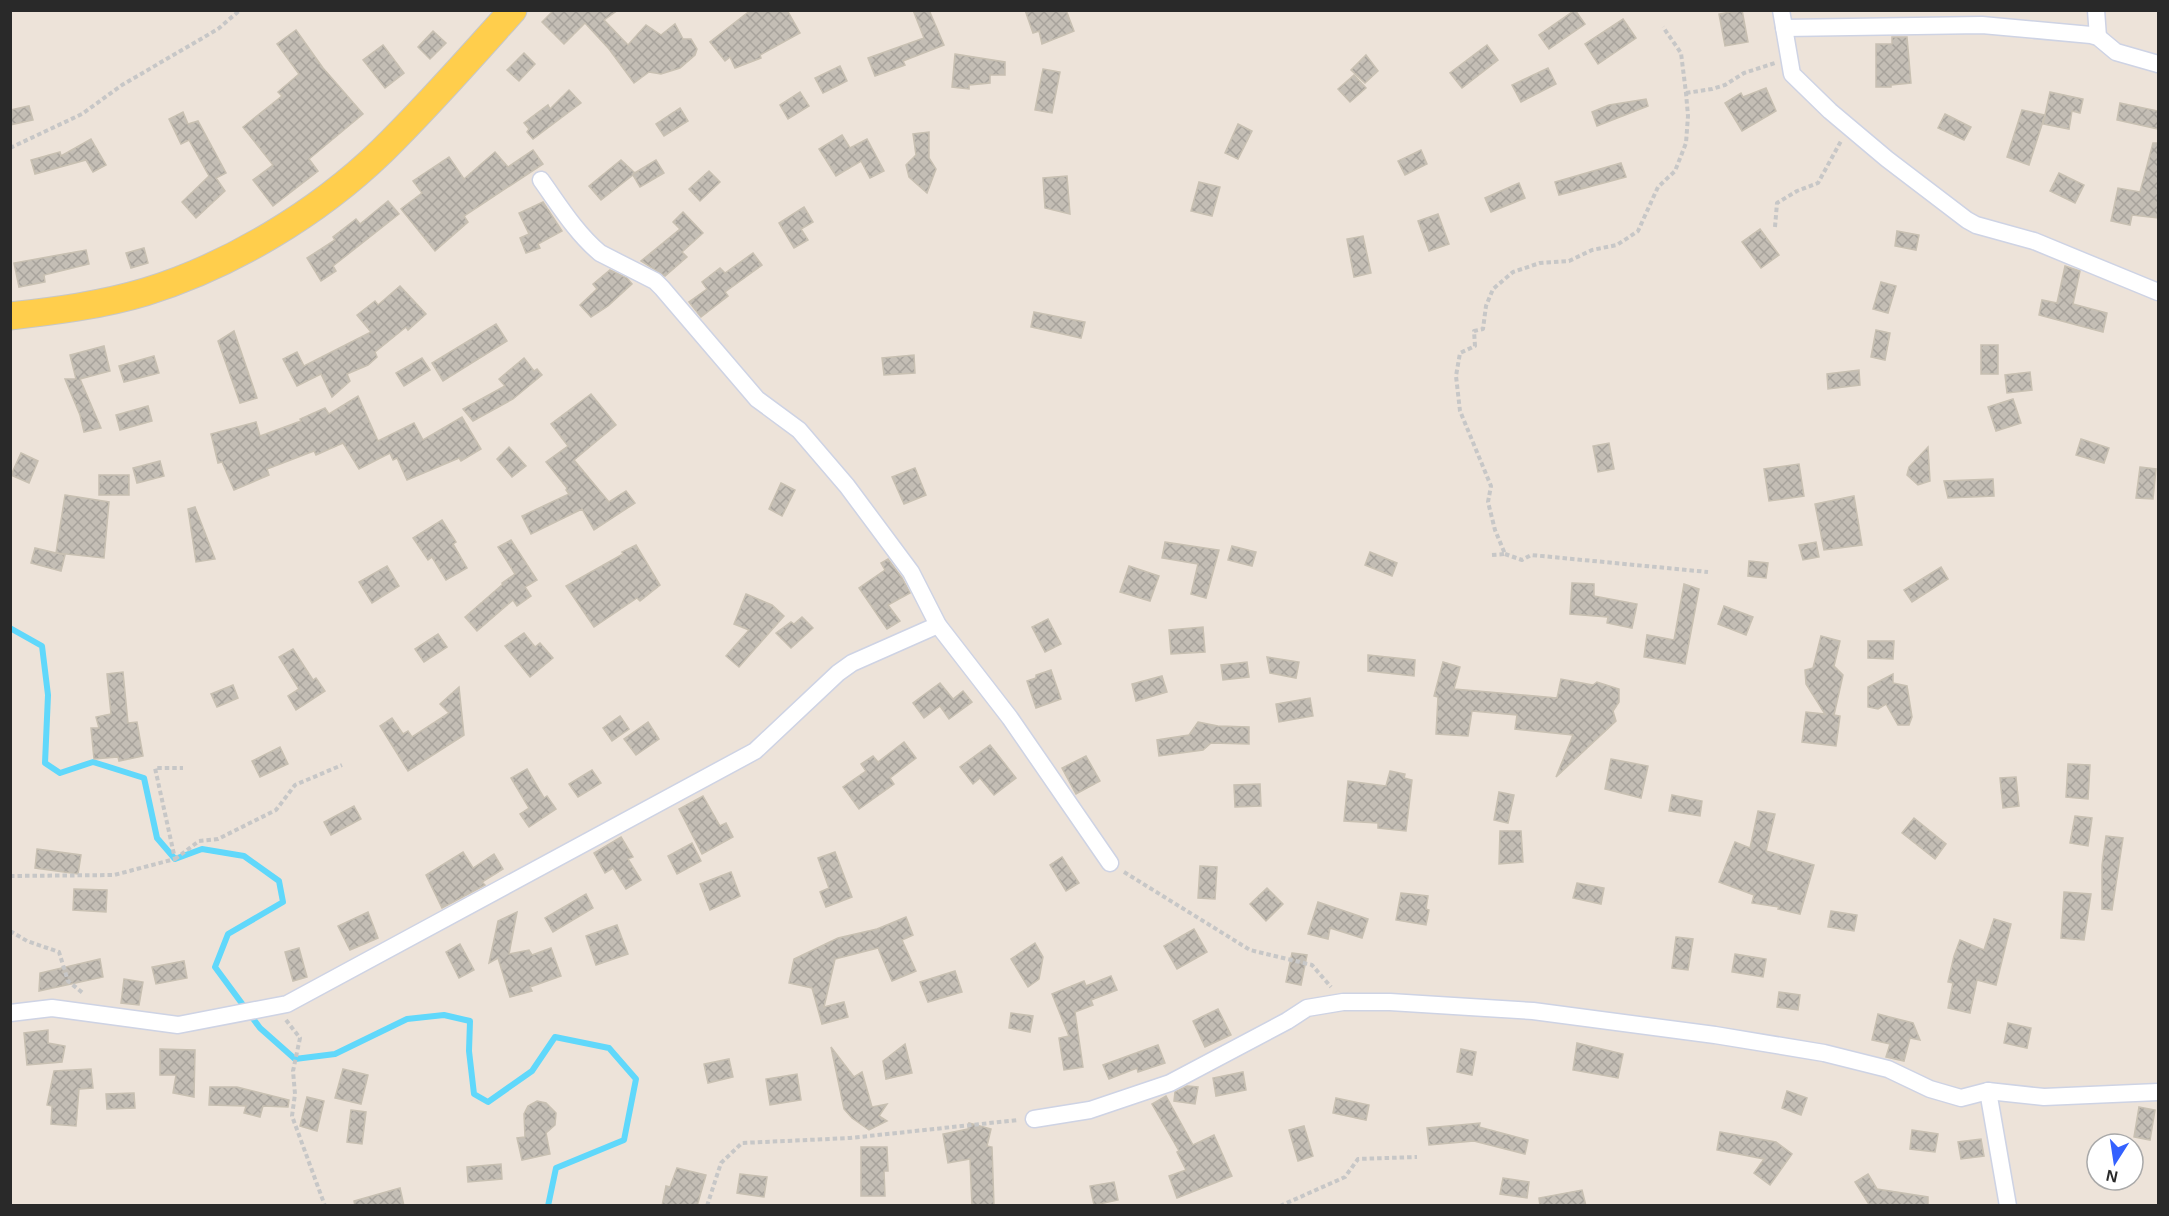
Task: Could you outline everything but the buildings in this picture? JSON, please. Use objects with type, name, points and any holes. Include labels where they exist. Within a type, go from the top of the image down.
[{"type":"main road","points":[[10,316],[93,303],[164,286],[205,270],[294,221],[381,152],[513,10]]},
{"type":"street","points":[[1781,10],[1792,74],[1849,127],[1967,220],[2034,241],[2158,292]]},
{"type":"street","points":[[2096,10],[2098,37]]},
{"type":"street","points":[[1784,28],[1982,24],[2098,37],[2116,52],[2158,64]]},
{"type":"street","points":[[541,180],[593,247],[600,253],[655,281],[757,399],[799,430],[847,486],[911,572],[938,626],[1010,718],[1110,863]]},
{"type":"street","points":[[10,1013],[52,1008],[178,1025],[278,1006],[298,998],[754,751],[838,673],[852,663],[938,626]]},
{"type":"street","points":[[1034,1119],[1089,1110],[1170,1083],[1307,1008],[1343,1002],[1390,1002],[1533,1011],[1704,1033],[1824,1053],[1878,1066],[1930,1089],[1961,1098],[1988,1091],[2044,1097],[2158,1092]]},
{"type":"street","points":[[1988,1091],[2008,1206]]},
{"type":"path","points":[[10,148],[82,114],[122,85],[218,28],[240,10]]},
{"type":"path","points":[[1505,554],[1495,530],[1488,502],[1491,486],[1460,411],[1456,376],[1460,353],[1475,346],[1474,331],[1483,329],[1486,306],[1493,289],[1513,272],[1540,263],[1569,261],[1592,250],[1617,245],[1638,231],[1658,187],[1675,171],[1686,143],[1688,116],[1681,54],[1662,27]]},
{"type":"path","points":[[1686,93],[1725,85],[1744,74],[1788,56]]},
{"type":"path","points":[[1775,227],[1777,203],[1797,191],[1818,183],[1849,127]]},
{"type":"path","points":[[1492,555],[1505,554],[1522,560],[1531,555],[1708,572]]},
{"type":"path","points":[[10,876],[114,874],[175,859],[199,841],[218,840],[276,810],[295,785],[342,765]]},
{"type":"path","points":[[175,859],[155,768],[183,768]]},
{"type":"path","points":[[1110,863],[1250,950],[1312,965],[1343,1002]]},
{"type":"path","points":[[10,931],[27,941],[59,952],[68,981],[85,996]]},
{"type":"path","points":[[278,1006],[281,1014],[300,1038],[293,1071],[295,1094],[292,1116],[325,1206]]},
{"type":"path","points":[[707,1206],[721,1163],[742,1143],[850,1138],[1034,1119]]},
{"type":"path","points":[[1280,1206],[1345,1177],[1358,1159],[1417,1157]]},
{"type":"waterway","points":[[10,628],[42,646],[48,695],[45,763],[60,773],[93,762],[144,778],[157,838],[175,859],[202,849],[244,856],[279,881],[283,902],[228,934],[215,967],[260,1028],[295,1059],[335,1054],[407,1019],[444,1015],[470,1021],[469,1051],[474,1094],[488,1102],[532,1071],[555,1037],[609,1048],[636,1079],[624,1140],[556,1168],[548,1206]]}]
